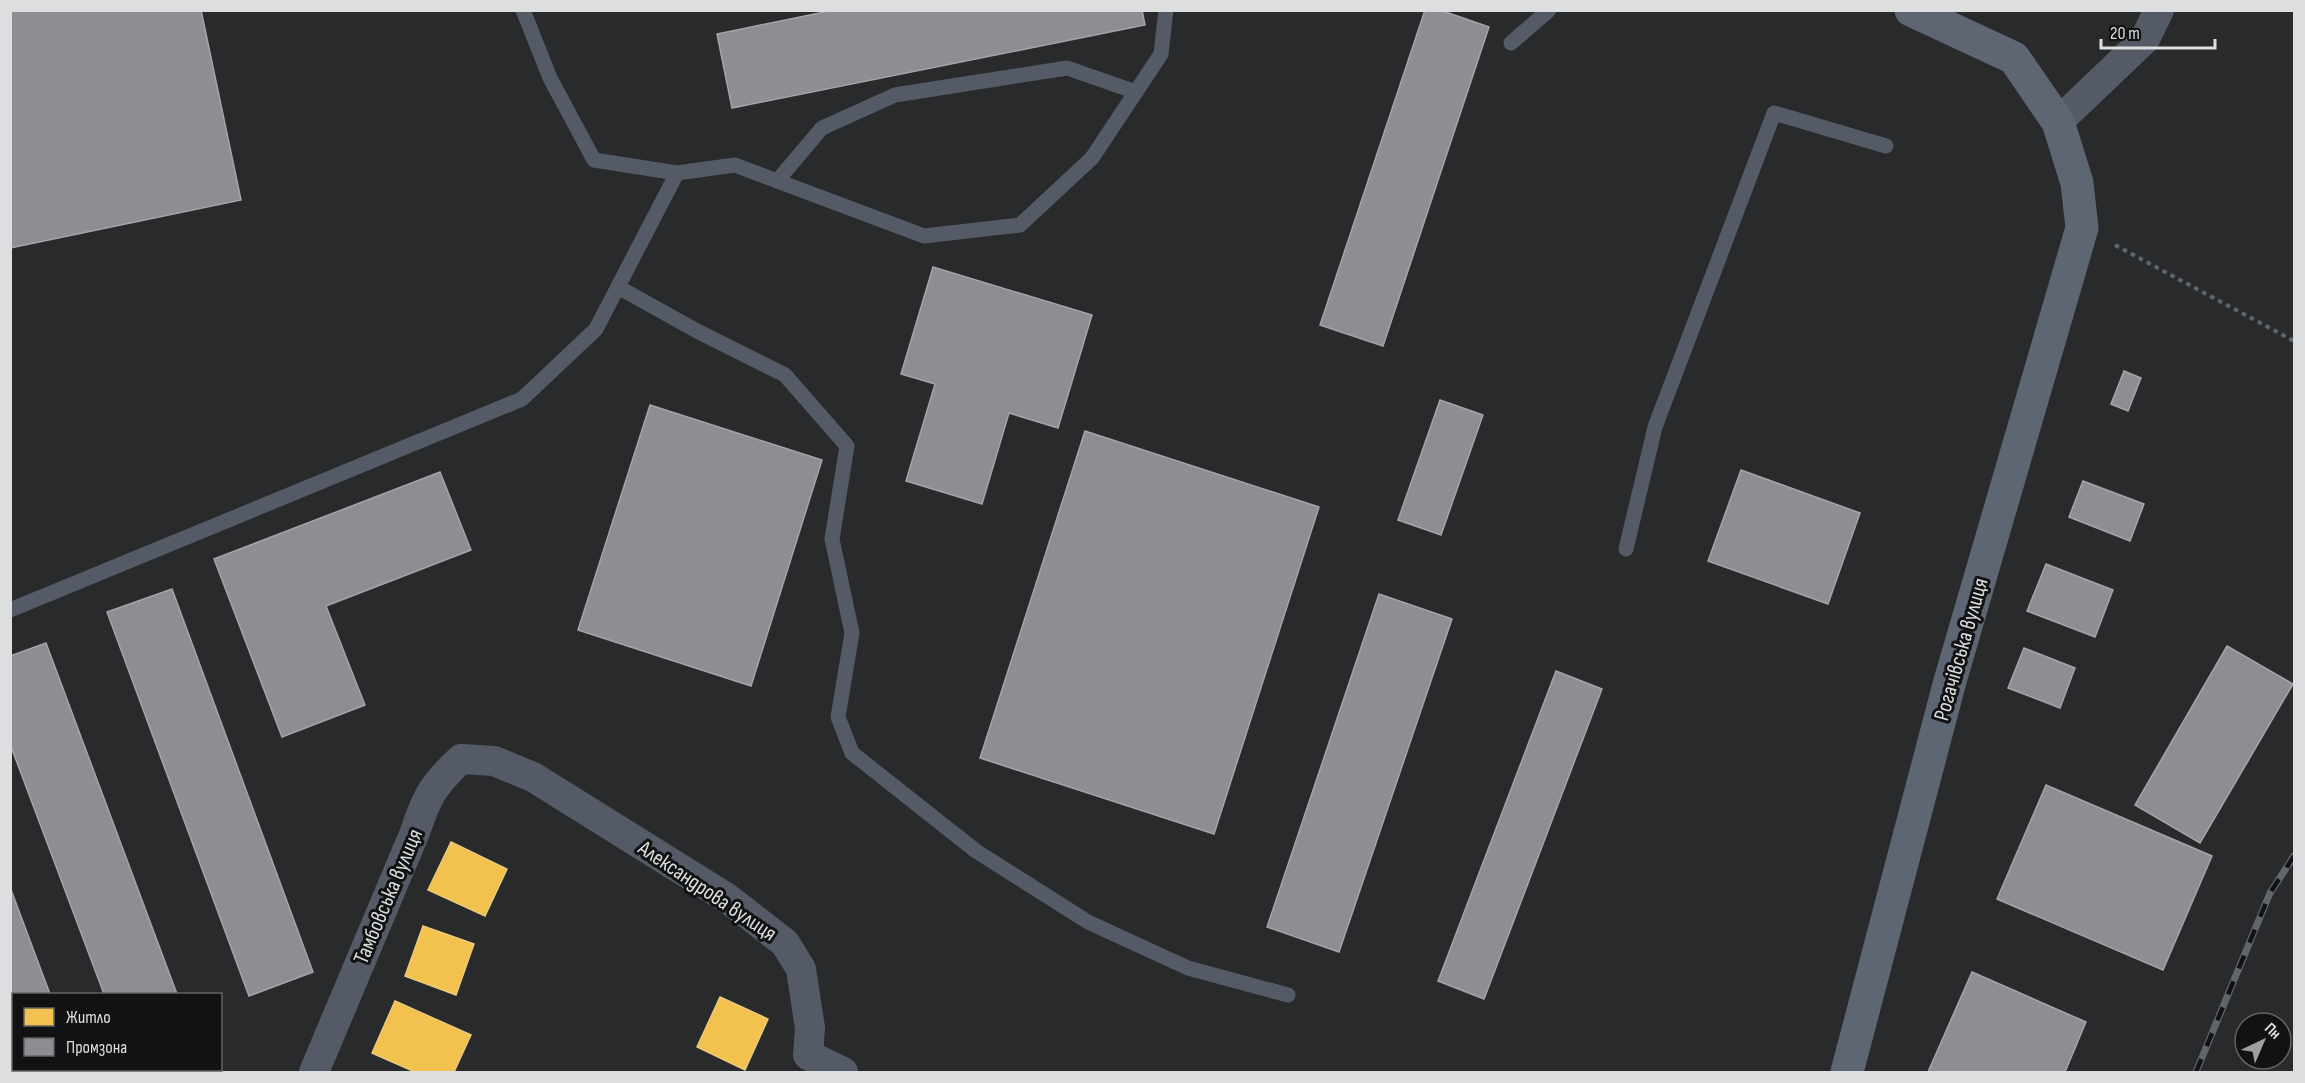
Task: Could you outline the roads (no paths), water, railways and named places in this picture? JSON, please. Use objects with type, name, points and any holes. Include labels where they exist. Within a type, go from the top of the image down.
[{"type":"street","points":[[1911,10],[2014,58],[2058,122],[2145,39],[2158,10]]},
{"type":"street","name":"Рогачівська вулиця","points":[[1847,1072],[1950,681],[2082,228],[2076,183],[2058,122]]},
{"type":"street","name":"Тамбовська вулиця","points":[[314,1072],[425,802],[439,779],[461,759],[494,761]]},
{"type":"street","name":"Александрова вулиця","points":[[494,761],[533,777],[727,897],[784,943],[801,969],[810,1028],[805,1064],[843,1072]]},
{"type":"lane","points":[[523,10],[550,78],[594,160],[677,173],[735,165],[924,236],[1020,225],[1092,158],[1161,54],[1166,10]]},
{"type":"lane","points":[[1511,43],[1548,10]]},
{"type":"lane","points":[[777,181],[822,128],[895,95],[1067,68],[1136,92]]},
{"type":"lane","points":[[1626,549],[1655,427],[1774,113],[1886,146]]},
{"type":"lane","points":[[10,610],[522,399],[596,329],[677,173]]},
{"type":"lane","points":[[618,287],[697,331],[785,375],[847,446],[832,539],[852,633],[838,717],[852,753],[976,851],[1088,922],[1188,968],[1288,995]]},
{"type":"railway","points":[[2196,1072],[2270,893],[2294,856]]}]
